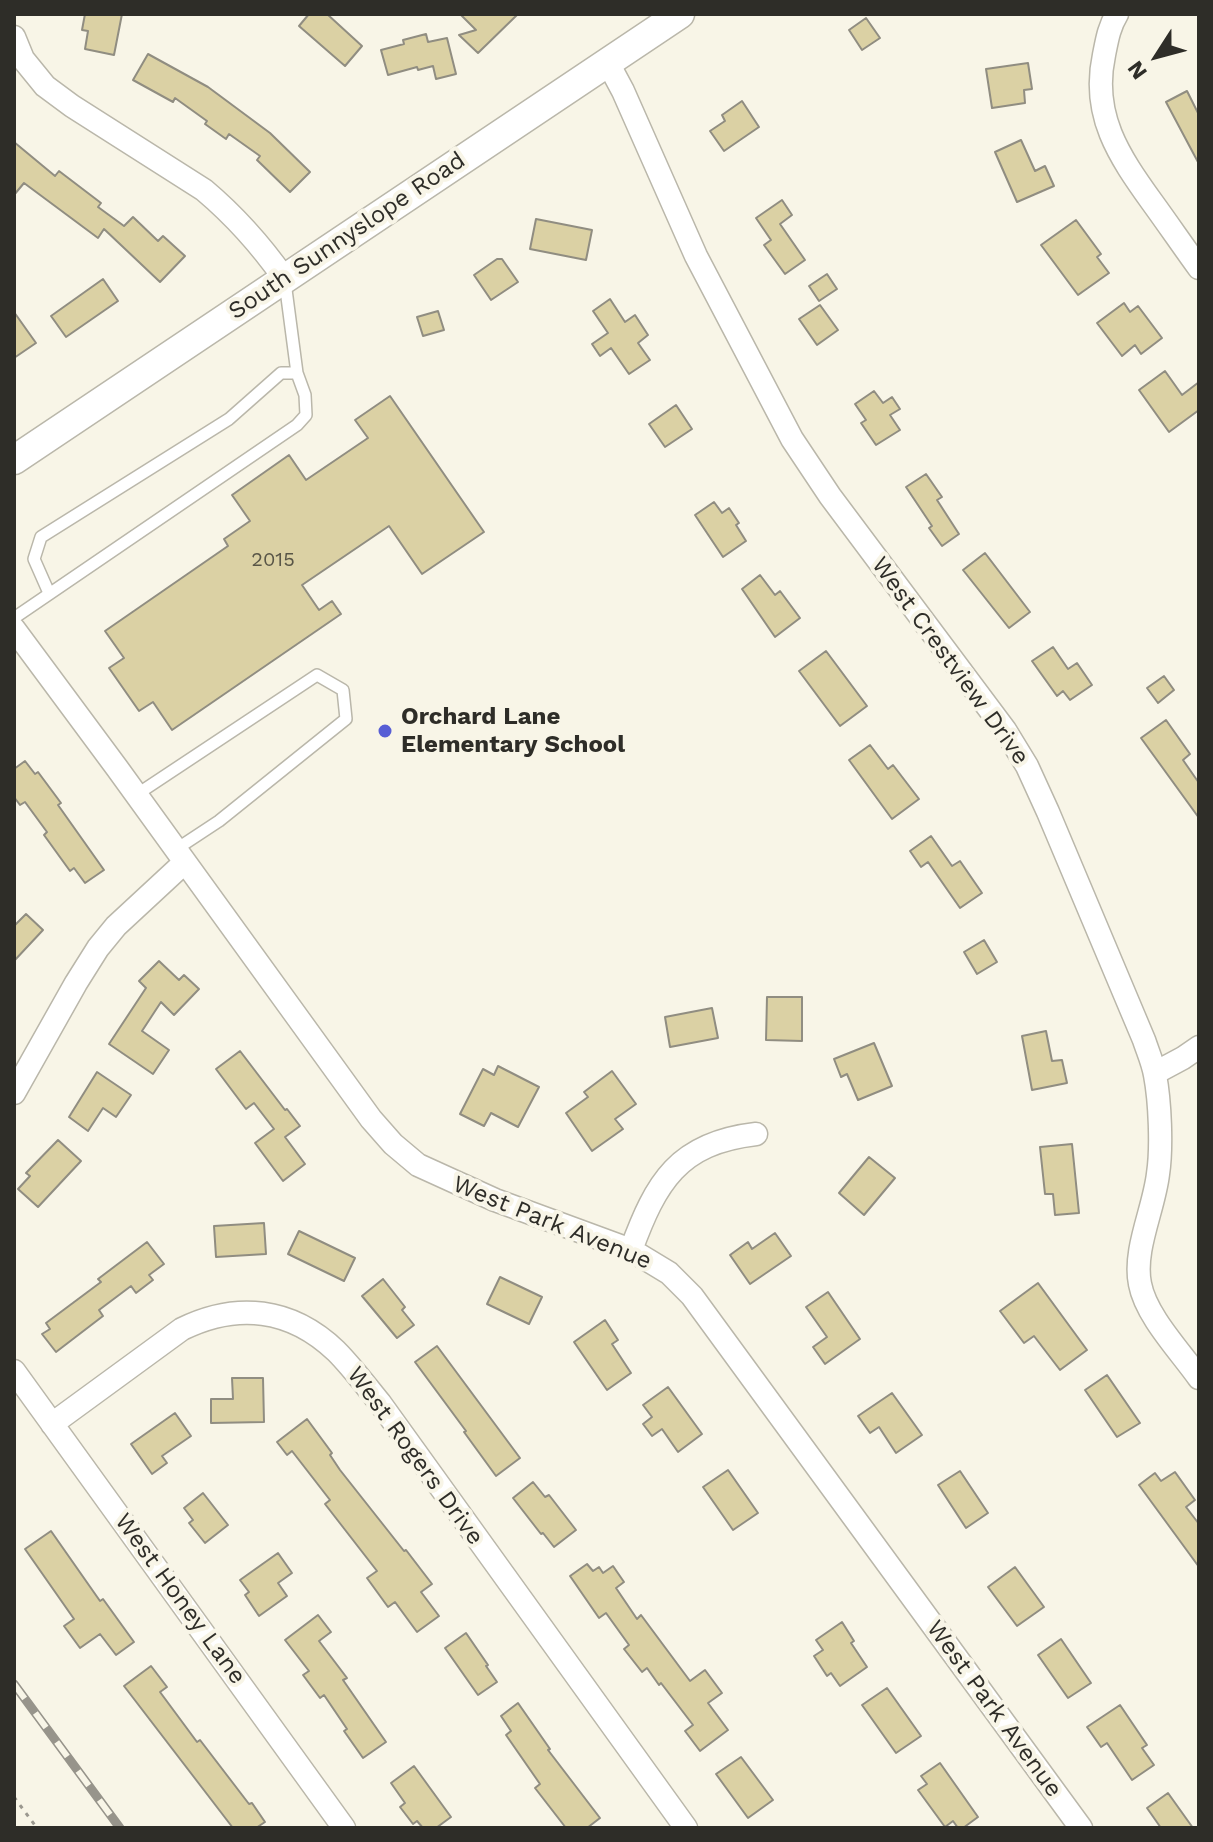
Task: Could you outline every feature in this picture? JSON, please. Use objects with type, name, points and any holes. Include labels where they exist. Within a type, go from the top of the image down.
[{"type":"street","name":"South Sunnyslope Road","points":[[14,460],[680,14]]},
{"type":"street","points":[[1117,14],[1109,30],[1101,71],[1105,116],[1111,137],[1127,168],[1199,268]]},
{"type":"street","points":[[14,37],[23,59],[45,86],[204,190],[258,242],[284,278]]},
{"type":"street","name":"West Crestview Drive","points":[[608,63],[696,256],[792,439],[830,496],[1005,730],[1027,766],[1144,1040],[1155,1073],[1158,1175],[1139,1265],[1140,1284],[1157,1320],[1199,1378]]},
{"type":"street","name":"West Park Avenue","points":[[14,629],[371,1119],[393,1144],[418,1165],[439,1176],[631,1250],[669,1273],[692,1296],[1081,1828]]},
{"type":"street","points":[[14,1093],[98,948],[180,857]]},
{"type":"street","points":[[1155,1073],[1199,1047]]},
{"type":"street","points":[[631,1250],[643,1218],[675,1167],[713,1143],[756,1134]]},
{"type":"street","name":"West Rogers Drive","points":[[52,1424],[182,1329],[200,1320],[243,1312],[267,1314],[306,1327],[334,1349],[380,1403],[686,1828]]},
{"type":"street","name":"West Honey Lane","points":[[14,1371],[344,1828]]},
{"type":"lane","points":[[14,618],[47,589],[297,425],[306,415],[284,278]]},
{"type":"lane","points":[[47,589],[34,559],[41,537],[229,419],[281,373],[297,373]]},
{"type":"lane","points":[[136,795],[317,675],[343,690],[346,719],[219,821],[180,857]]},
{"type":"path","points":[[14,1797],[37,1828]]},
{"type":"building","points":[[85,14],[122,14],[114,55],[85,49],[88,31],[82,30]]},
{"type":"building","points":[[309,14],[327,14],[362,46],[345,66],[299,26]]},
{"type":"building","points":[[460,14],[518,14],[478,53],[459,35],[476,30]]},
{"type":"building","points":[[866,18],[880,38],[862,50],[849,30]]},
{"type":"building","points":[[426,34],[428,42],[447,38],[456,74],[436,79],[433,66],[388,75],[381,50]]},
{"type":"building","points":[[148,54],[208,87],[270,133],[310,172],[290,192],[257,160],[260,156],[229,134],[226,139],[175,98],[173,102],[133,80]]},
{"type":"building","points":[[1028,63],[1032,89],[1024,90],[1025,103],[992,108],[986,69]]},
{"type":"building","points":[[1187,91],[1199,115],[1199,164],[1166,102]]},
{"type":"building","points":[[742,101],[759,127],[724,151],[710,131],[725,121],[722,115]]},
{"type":"building","points":[[1021,140],[1035,171],[1045,166],[1054,186],[1017,202],[995,152]]},
{"type":"building","points":[[14,142],[55,176],[59,171],[101,203],[98,207],[124,226],[133,217],[158,241],[163,236],[185,256],[160,282],[104,229],[98,238],[24,183],[14,195]]},
{"type":"building","points":[[782,200],[792,215],[780,224],[805,260],[785,274],[764,245],[771,240],[756,218]]},
{"type":"building","points":[[536,219],[592,230],[586,260],[530,249]]},
{"type":"building","points":[[1076,220],[1101,254],[1097,257],[1109,273],[1078,295],[1041,245]]},
{"type":"building","points":[[497,259],[502,259],[518,282],[491,300],[474,275]]},
{"type":"building","points":[[827,274],[837,289],[819,301],[809,286]]},
{"type":"building","points":[[103,279],[118,301],[66,337],[51,316]]},
{"type":"building","points":[[610,299],[625,322],[635,315],[648,335],[638,343],[650,360],[629,374],[611,348],[600,356],[592,344],[608,333],[593,311]]},
{"type":"building","points":[[1124,303],[1130,312],[1138,306],[1162,338],[1141,354],[1135,345],[1122,356],[1097,323]]},
{"type":"building","points":[[820,305],[838,330],[817,345],[799,319]]},
{"type":"building","points":[[438,311],[444,330],[423,336],[417,317]]},
{"type":"building","points":[[14,312],[36,343],[14,358]]},
{"type":"building","points":[[1165,371],[1182,395],[1199,382],[1199,410],[1169,432],[1139,390]]},
{"type":"building","points":[[874,391],[883,403],[892,397],[900,409],[890,415],[900,430],[876,445],[861,423],[866,420],[855,404]]},
{"type":"building","points":[[390,396],[484,532],[422,574],[389,526],[302,585],[319,610],[332,601],[341,614],[172,730],[153,702],[139,711],[109,668],[124,658],[105,631],[228,546],[224,539],[250,521],[232,495],[289,455],[306,480],[368,438],[355,420]]},
{"type":"building","points":[[676,405],[692,429],[665,447],[649,424]]},
{"type":"building","points":[[926,474],[942,497],[937,500],[959,534],[942,546],[906,487]]},
{"type":"building","points":[[714,502],[722,513],[729,508],[746,541],[723,557],[695,515]]},
{"type":"building","points":[[985,553],[1030,612],[1009,628],[963,570]]},
{"type":"building","points":[[760,575],[775,595],[780,591],[800,618],[775,637],[742,589]]},
{"type":"building","points":[[1053,647],[1068,669],[1077,663],[1092,685],[1070,700],[1063,691],[1057,696],[1032,661]]},
{"type":"building","points":[[826,651],[867,706],[840,726],[799,671]]},
{"type":"building","points":[[1164,676],[1174,690],[1158,703],[1147,688]]},
{"type":"building","points":[[1166,720],[1190,754],[1183,760],[1199,783],[1199,818],[1141,738]]},
{"type":"building","points":[[870,745],[888,769],[893,765],[919,799],[892,819],[849,760]]},
{"type":"building","points":[[25,761],[35,774],[38,772],[61,803],[58,805],[104,870],[85,883],[74,868],[70,871],[25,802],[20,805],[14,797],[14,769]]},
{"type":"building","points":[[931,836],[952,866],[960,861],[982,893],[960,908],[928,862],[921,867],[910,851]]},
{"type":"building","points":[[26,914],[43,930],[14,961],[14,926]]},
{"type":"building","points":[[984,940],[997,962],[977,974],[964,952]]},
{"type":"building","points":[[159,961],[179,980],[184,975],[199,989],[174,1015],[161,1002],[142,1031],[169,1050],[153,1074],[109,1044],[146,988],[139,981]]},
{"type":"building","points":[[767,997],[802,997],[802,1041],[766,1040]]},
{"type":"building","points":[[712,1008],[718,1038],[670,1047],[665,1017]]},
{"type":"building","points":[[1046,1031],[1052,1061],[1062,1060],[1067,1083],[1032,1090],[1022,1036]]},
{"type":"building","points":[[874,1043],[892,1086],[858,1100],[847,1074],[841,1077],[834,1059]]},
{"type":"building","points":[[240,1051],[300,1126],[285,1137],[305,1164],[283,1181],[255,1143],[274,1129],[254,1103],[246,1109],[216,1069]]},
{"type":"building","points":[[498,1066],[539,1087],[518,1127],[491,1113],[484,1126],[460,1114],[483,1069],[494,1075]]},
{"type":"building","points":[[612,1071],[636,1104],[615,1119],[623,1129],[592,1151],[566,1113],[588,1097],[584,1092]]},
{"type":"building","points":[[97,1072],[131,1095],[116,1117],[103,1108],[88,1131],[69,1117]]},
{"type":"building","points":[[58,1140],[81,1161],[38,1207],[18,1189],[30,1176],[26,1173]]},
{"type":"building","points":[[1072,1144],[1079,1213],[1055,1215],[1053,1194],[1045,1194],[1040,1147]]},
{"type":"building","points":[[869,1157],[895,1178],[864,1215],[839,1193]]},
{"type":"building","points":[[264,1223],[266,1254],[216,1257],[214,1226]]},
{"type":"building","points":[[299,1231],[355,1258],[344,1281],[288,1254]]},
{"type":"building","points":[[775,1233],[791,1256],[750,1284],[730,1255],[748,1242],[752,1249]]},
{"type":"building","points":[[147,1242],[164,1264],[149,1275],[153,1280],[136,1293],[131,1286],[99,1310],[103,1316],[56,1352],[42,1334],[50,1329],[46,1323],[101,1282],[98,1279]]},
{"type":"building","points":[[500,1277],[542,1297],[529,1324],[487,1304]]},
{"type":"building","points":[[383,1279],[405,1307],[402,1310],[414,1325],[397,1338],[362,1296]]},
{"type":"building","points":[[1038,1283],[1087,1350],[1060,1370],[1034,1336],[1024,1343],[1000,1311]]},
{"type":"building","points":[[828,1292],[860,1339],[825,1364],[813,1347],[827,1337],[806,1307]]},
{"type":"building","points":[[605,1320],[618,1340],[612,1344],[631,1373],[607,1390],[574,1342]]},
{"type":"building","points":[[437,1346],[520,1458],[496,1476],[415,1362]]},
{"type":"building","points":[[1107,1375],[1140,1423],[1117,1437],[1085,1390]]},
{"type":"building","points":[[232,1378],[263,1378],[264,1422],[211,1423],[211,1399],[233,1399]]},
{"type":"building","points":[[668,1387],[702,1434],[678,1452],[662,1429],[652,1436],[643,1424],[652,1417],[643,1405]]},
{"type":"building","points":[[892,1393],[922,1435],[896,1453],[879,1427],[870,1433],[858,1416]]},
{"type":"building","points":[[175,1413],[191,1436],[162,1456],[167,1463],[152,1474],[131,1444]]},
{"type":"building","points":[[307,1419],[332,1453],[330,1455],[340,1470],[432,1584],[421,1592],[439,1616],[417,1632],[395,1602],[388,1607],[367,1578],[377,1571],[325,1504],[330,1500],[292,1451],[287,1455],[277,1442]]},
{"type":"building","points":[[728,1470],[758,1513],[733,1530],[703,1487]]},
{"type":"building","points":[[960,1471],[988,1513],[966,1528],[938,1485]]},
{"type":"building","points":[[1175,1472],[1195,1500],[1186,1507],[1199,1524],[1199,1567],[1139,1485],[1155,1473],[1161,1481]]},
{"type":"building","points":[[533,1482],[545,1497],[549,1495],[576,1530],[554,1547],[513,1498]]},
{"type":"building","points":[[203,1493],[228,1525],[205,1543],[189,1523],[193,1520],[184,1508]]},
{"type":"building","points":[[51,1531],[100,1601],[103,1599],[134,1642],[116,1655],[100,1634],[80,1648],[64,1626],[74,1619],[25,1549]]},
{"type":"building","points":[[278,1553],[292,1573],[278,1583],[287,1596],[259,1616],[245,1595],[249,1592],[240,1580]]},
{"type":"building","points":[[587,1564],[593,1571],[599,1567],[603,1573],[613,1566],[624,1582],[616,1588],[637,1619],[641,1615],[690,1681],[705,1670],[722,1693],[708,1703],[728,1730],[700,1751],[685,1731],[693,1725],[647,1668],[642,1672],[624,1649],[629,1645],[606,1613],[599,1618],[570,1576]]},
{"type":"building","points":[[1015,1567],[1044,1607],[1017,1626],[988,1587]]},
{"type":"building","points":[[318,1615],[331,1632],[319,1641],[347,1678],[343,1680],[386,1742],[363,1758],[324,1695],[320,1698],[303,1675],[309,1671],[285,1640]]},
{"type":"building","points":[[842,1622],[867,1667],[840,1686],[831,1673],[827,1676],[814,1656],[823,1650],[816,1640]]},
{"type":"building","points":[[466,1633],[497,1682],[478,1695],[445,1648]]},
{"type":"building","points":[[1061,1639],[1091,1683],[1068,1698],[1038,1655]]},
{"type":"building","points":[[151,1666],[167,1687],[160,1692],[197,1742],[200,1740],[265,1822],[256,1828],[233,1828],[124,1686]]},
{"type":"building","points":[[887,1688],[921,1736],[896,1753],[862,1705]]},
{"type":"building","points":[[518,1703],[548,1750],[600,1818],[587,1828],[566,1828],[535,1788],[540,1784],[506,1735],[511,1731],[501,1716]]},
{"type":"building","points":[[1120,1705],[1147,1745],[1142,1748],[1154,1765],[1132,1780],[1107,1743],[1101,1747],[1087,1727]]},
{"type":"building","points":[[741,1757],[773,1800],[748,1818],[716,1774]]},
{"type":"building","points":[[940,1763],[978,1817],[963,1828],[958,1828],[953,1821],[945,1827],[918,1790],[927,1784],[921,1776]]},
{"type":"building","points":[[414,1766],[451,1817],[436,1828],[423,1828],[417,1821],[413,1824],[400,1807],[405,1803],[391,1783]]},
{"type":"building","points":[[1168,1793],[1193,1828],[1161,1828],[1147,1808]]},
{"type":"railway","points":[[14,1684],[120,1828]]},
{"type":"place","name":"Orchard Lane Elementary School","points":[[385,731]]}]
